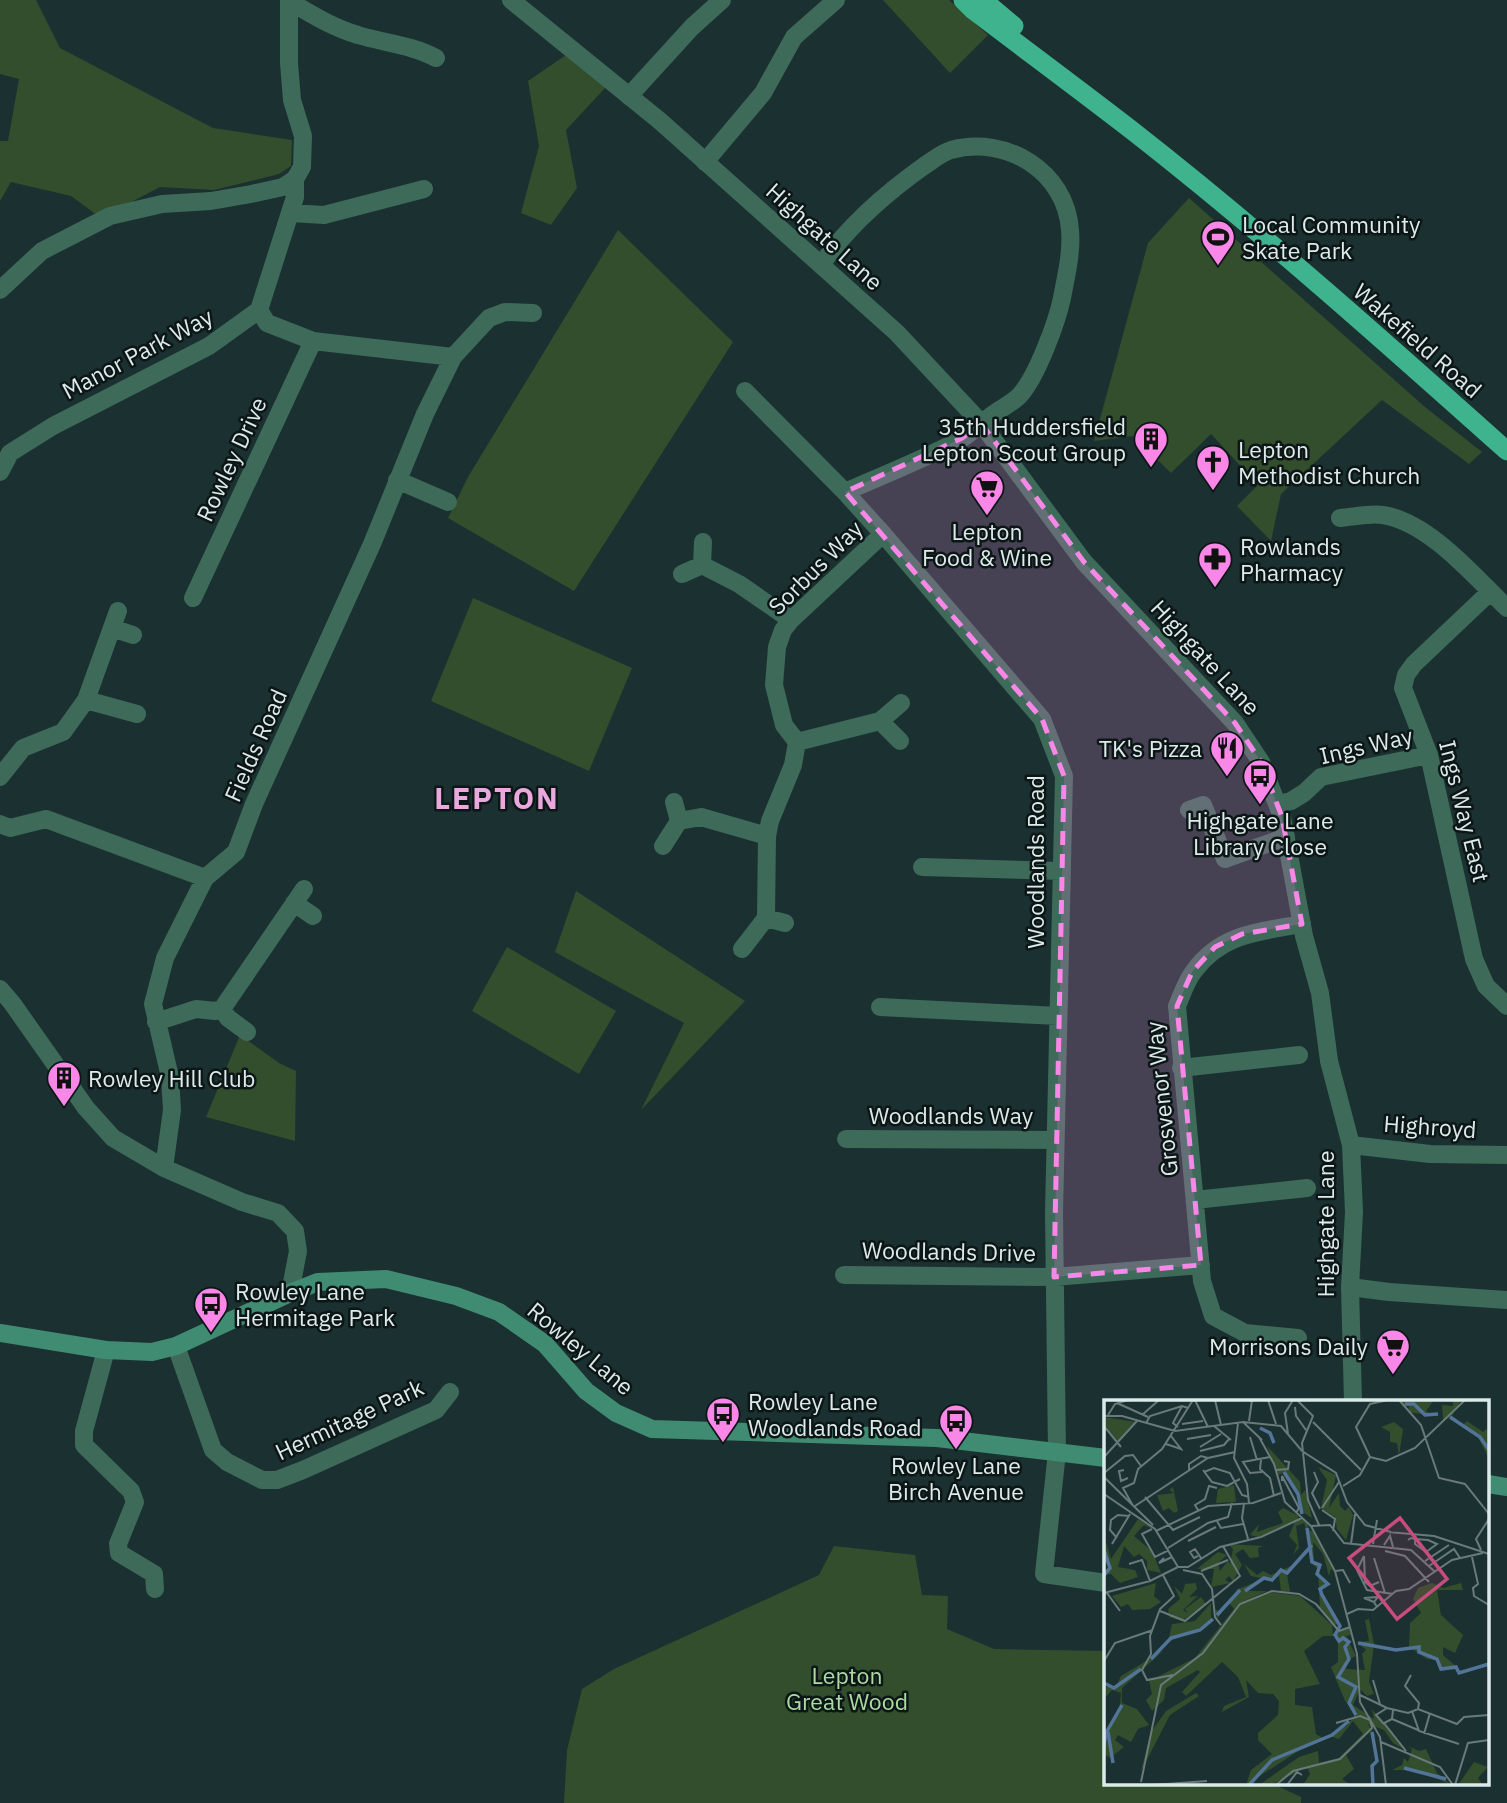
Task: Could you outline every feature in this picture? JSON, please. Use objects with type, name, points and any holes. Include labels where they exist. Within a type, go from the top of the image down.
[{"type":"highway","name":"Wakefield Road","points":[[963,0],[1135,133]]},
{"type":"highway","name":"Wakefield Road","points":[[983,0],[1135,133],[1431,382],[1507,451]]},
{"type":"main road","name":"Rowley Lane","points":[[0,1333],[106,1350],[152,1352],[176,1346],[318,1282],[386,1279],[456,1296],[499,1312],[545,1344],[586,1391],[617,1413],[653,1429],[937,1438],[1104,1458]]},
{"type":"street","name":"Highgate Lane","points":[[511,0],[660,121],[897,333],[981,424],[1084,562],[1235,723],[1251,745],[1279,804],[1302,924],[1320,993],[1329,1061],[1351,1145],[1354,1212],[1350,1287],[1353,1400]]},
{"type":"street","points":[[629,96],[692,27],[722,0]]},
{"type":"street","points":[[705,162],[763,93],[794,37],[835,0]]},
{"type":"street","points":[[0,290],[42,251],[110,216],[162,204],[211,201],[250,194],[283,187],[295,179],[302,167],[303,136],[292,100],[289,1],[355,34],[421,50],[436,58]]},
{"type":"street","points":[[821,265],[834,246],[857,222],[906,179],[952,150],[981,147],[1008,150],[1031,162],[1054,185],[1065,205],[1070,229],[1070,256],[1058,316],[1032,375],[1020,395],[962,438],[845,492]]},
{"type":"street","points":[[295,179],[295,197],[259,310],[268,323],[313,341],[453,357]]},
{"type":"street","points":[[290,213],[324,215],[424,189]]},
{"type":"street","name":"Manor Park Way","points":[[0,472],[10,453],[42,433],[209,346],[259,310]]},
{"type":"street","name":"Fields Road","points":[[164,1168],[172,1111],[170,1077],[153,1004],[165,958],[205,878],[236,852],[254,804],[453,357],[489,318],[505,312],[533,313]]},
{"type":"street","name":"Rowley Drive","points":[[193,598],[313,341]]},
{"type":"street","name":"Woodlands Road","points":[[745,391],[845,492],[1042,719],[1064,776],[1055,1140],[1057,1452],[1044,1574],[1104,1583]]},
{"type":"street","points":[[397,480],[448,502]]},
{"type":"street","points":[[1340,518],[1381,514],[1401,519],[1424,532],[1507,608]]},
{"type":"street","name":"Sorbus Way","points":[[797,742],[784,724],[774,685],[777,647],[791,620],[883,534]]},
{"type":"street","points":[[702,565],[704,542]]},
{"type":"street","points":[[702,565],[739,584],[791,620]]},
{"type":"street","points":[[682,574],[702,565]]},
{"type":"street","name":"Ings Way East","points":[[1490,592],[1430,648],[1406,675],[1404,688],[1429,755],[1474,959],[1486,986],[1507,1006]]},
{"type":"street","points":[[0,777],[23,748],[63,732],[86,700],[115,619],[133,635]]},
{"type":"street","points":[[86,700],[138,713]]},
{"type":"street","points":[[742,949],[766,918],[767,836],[770,821],[793,765],[797,742],[880,721],[901,703]]},
{"type":"street","points":[[880,721],[900,741]]},
{"type":"street","name":"Ings Way","points":[[1279,804],[1292,801],[1321,776],[1429,755]]},
{"type":"street","points":[[674,802],[679,821]]},
{"type":"street","points":[[1189,810],[1203,805],[1225,859],[1286,837]]},
{"type":"street","points":[[663,846],[679,821],[701,817],[767,836]]},
{"type":"street","points":[[0,824],[10,828],[46,819],[205,878]]},
{"type":"street","points":[[922,867],[1061,871]]},
{"type":"street","points":[[156,1022],[196,1009],[222,1009],[299,896],[313,916]]},
{"type":"street","points":[[766,918],[785,923]]},
{"type":"street","name":"Grosvenor Way","points":[[1298,1338],[1245,1333],[1213,1316],[1202,1281],[1177,1006],[1192,972],[1215,947],[1242,934],[1302,924]]},
{"type":"street","points":[[0,989],[86,1108],[113,1138],[164,1168],[242,1202],[278,1213],[295,1231],[298,1251],[290,1293]]},
{"type":"street","points":[[880,1007],[1058,1016]]},
{"type":"street","points":[[222,1009],[247,1032]]},
{"type":"street","points":[[1181,1068],[1299,1055]]},
{"type":"street","name":"Woodlands Way","points":[[846,1139],[1055,1140]]},
{"type":"street","name":"Highroyd","points":[[1351,1145],[1430,1154],[1507,1155]]},
{"type":"street","points":[[1195,1200],[1307,1188]]},
{"type":"street","name":"Woodlands Drive","points":[[844,1275],[1054,1277],[1201,1265]]},
{"type":"street","points":[[1350,1287],[1507,1300]]},
{"type":"street","name":"Hermitage Park","points":[[176,1346],[213,1450],[227,1462],[262,1480],[277,1479],[303,1470],[436,1410],[450,1392]]},
{"type":"street","points":[[106,1350],[84,1431],[84,1446],[131,1492],[135,1502],[118,1544],[119,1553],[154,1574],[155,1589]]},
{"type":"highlighted area","points":[[981,423],[1084,562],[1235,723],[1261,762],[1282,817],[1302,924],[1242,934],[1215,947],[1192,972],[1177,1006],[1201,1265],[1054,1277],[1064,776],[1042,719],[845,492],[962,438]]},
{"type":"green space","points":[[0,0],[36,0],[60,48],[213,128],[292,140],[291,166],[279,174],[214,190],[160,187],[101,218],[71,196],[11,182],[0,201],[0,141],[8,141],[19,79],[0,74]]},
{"type":"green space","points":[[883,0],[949,0],[988,35],[950,73]]},
{"type":"green space","points":[[566,55],[606,87],[566,130],[577,188],[551,225],[521,213],[539,146],[528,81]]},
{"type":"green space","points":[[1189,198],[1425,407],[1482,452],[1469,464],[1382,400],[1281,494],[1271,541],[1237,506],[1258,485],[1211,434],[1171,473],[1133,436],[1094,441],[1148,243]]},
{"type":"green space","points":[[618,230],[733,342],[574,591],[448,518],[468,477]]},
{"type":"green space","points":[[473,598],[632,668],[589,771],[431,701]]},
{"type":"green space","points":[[576,891],[745,1001],[641,1110],[684,1023],[555,952]]},
{"type":"green space","points":[[507,947],[616,1011],[579,1074],[472,1011]]},
{"type":"green space","points":[[240,1035],[279,1063],[296,1071],[295,1141],[206,1117]]},
{"type":"green space","name":"Lepton Great Wood","points":[[834,1546],[915,1555],[922,1595],[948,1596],[947,1629],[994,1649],[1104,1651],[1104,1786],[1277,1786],[1301,1797],[1301,1803],[564,1803],[567,1750],[582,1689],[614,1669],[819,1575]]},
{"type":"place","name":"Local Community Skate Park","points":[[1218,267]]},
{"type":"place","name":"35th Huddersfield Lepton Scout Group","points":[[1151,469]]},
{"type":"place","name":"Lepton Methodist Church","points":[[1213,492]]},
{"type":"place","name":"Lepton Food & Wine","points":[[987,517]]},
{"type":"place","name":"Rowlands Pharmacy","points":[[1215,589]]},
{"type":"place","name":"TK's Pizza","points":[[1227,778]]},
{"type":"place","name":"Highgate Lane Library Close","points":[[1260,806]]},
{"type":"place","name":"Rowley Hill Club","points":[[64,1108]]},
{"type":"place","name":"Rowley Lane Hermitage Park","points":[[211,1334]]},
{"type":"place","name":"Morrisons Daily","points":[[1393,1376]]},
{"type":"place","name":"Rowley Lane Woodlands Road","points":[[723,1444]]},
{"type":"place","name":"Rowley Lane Birch Avenue","points":[[956,1451]]},
{"type":"district","name":"LEPTON","points":[[497,797]]}]
